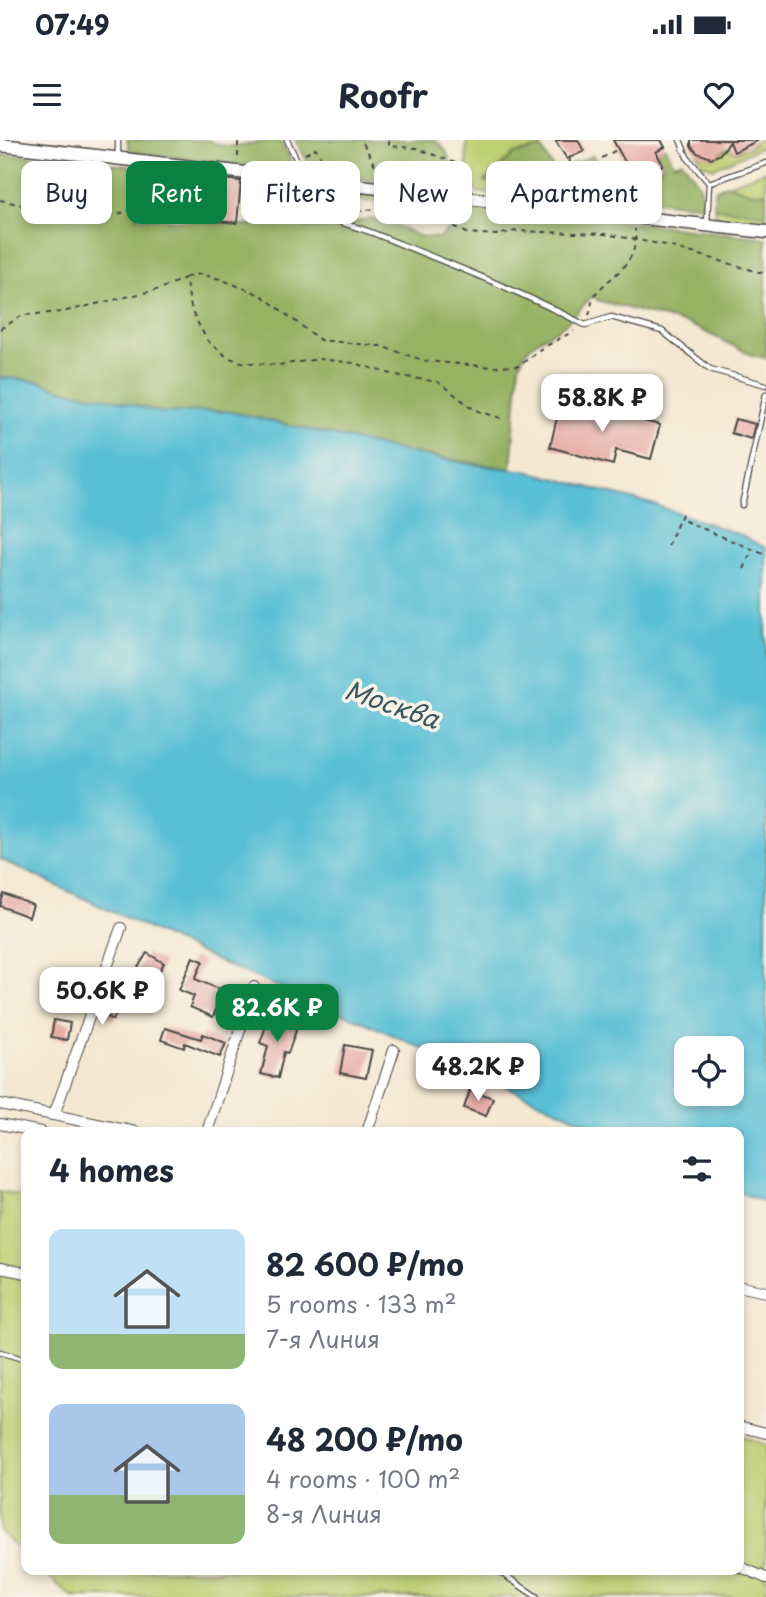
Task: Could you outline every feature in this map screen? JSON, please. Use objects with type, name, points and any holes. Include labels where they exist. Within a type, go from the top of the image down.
[{"type":"street","points":[[0,145],[241,171]]},
{"type":"street","points":[[360,185],[766,232]]},
{"type":"street","points":[[54,1115],[121,928]]},
{"type":"street","points":[[209,1127],[254,986]]},
{"type":"street","points":[[369,1127],[394,1050]]},
{"type":"street","points":[[0,1104],[111,1127]]},
{"type":"street","points":[[0,1124],[21,1128]]},
{"type":"street","points":[[0,1268],[21,1272]]},
{"type":"street","points":[[744,1287],[766,1292]]},
{"type":"street","points":[[744,1428],[766,1433]]},
{"type":"street","points":[[744,1569],[766,1578]]},
{"type":"lane","points":[[118,140],[118,157]]},
{"type":"lane","points":[[287,140],[298,161]]},
{"type":"lane","points":[[680,140],[687,157],[709,183],[707,225]]},
{"type":"lane","points":[[709,183],[766,163]]},
{"type":"lane","points":[[350,224],[533,298],[585,325],[611,317],[662,331],[710,369],[766,385]]},
{"type":"lane","points":[[742,505],[766,394]]},
{"type":"lane","points":[[0,1352],[21,1358]]},
{"type":"lane","points":[[504,1575],[537,1597]]},
{"type":"path","points":[[238,140],[238,157]]},
{"type":"path","points":[[389,140],[389,146],[416,148],[452,161]]},
{"type":"path","points":[[363,143],[374,162]]},
{"type":"path","points":[[296,158],[316,148],[323,161]]},
{"type":"path","points":[[602,158],[618,149]]},
{"type":"path","points":[[0,200],[88,216],[117,216],[126,213]]},
{"type":"path","points":[[360,211],[389,208],[446,222],[467,233],[592,233],[636,239],[766,274]]},
{"type":"path","points":[[0,329],[23,315],[62,312],[160,289],[200,274],[220,278],[261,295],[320,340],[380,346],[426,361],[492,367],[519,366],[539,350],[585,325],[592,309],[593,295],[625,268],[636,239]]},
{"type":"path","points":[[185,278],[192,312],[207,340],[227,358],[279,365],[319,359],[354,363],[395,375],[438,382],[475,411],[504,419]]},
{"type":"path","points":[[668,546],[682,514]]},
{"type":"path","points":[[680,519],[766,555]]},
{"type":"path","points":[[744,569],[752,549]]},
{"type":"green space","points":[[127,140],[208,140],[234,146],[279,140],[290,161],[241,161],[241,165],[227,163],[227,161],[130,152]]},
{"type":"green space","points":[[295,140],[434,140],[444,148],[449,161],[374,161],[374,181],[360,179],[360,161],[307,161]]},
{"type":"green space","points":[[467,140],[537,140],[549,161],[486,161],[486,193],[477,192],[472,184],[472,161],[467,161]]},
{"type":"green space","points":[[758,140],[766,140],[766,145],[714,168],[703,164],[697,153],[701,151],[704,156],[715,157],[728,148],[735,152],[750,147]]},
{"type":"green space","points":[[665,147],[674,164],[682,161],[697,181],[702,206],[662,202],[663,165],[656,152]]},
{"type":"green space","points":[[541,148],[549,161],[506,161],[514,154]]},
{"type":"green space","points":[[0,154],[76,161],[21,161],[21,224],[112,224],[112,164],[126,166],[126,224],[298,224],[309,228],[360,224],[360,221],[370,219],[374,220],[374,224],[394,224],[418,236],[440,238],[455,224],[472,224],[472,203],[486,205],[486,224],[648,224],[766,238],[766,358],[752,355],[691,325],[597,300],[593,295],[570,320],[528,349],[519,366],[511,469],[411,453],[231,412],[163,413],[108,398],[61,390],[41,382],[0,377]]},
{"type":"green space","points":[[593,156],[596,161],[582,161]]},
{"type":"green space","points":[[766,171],[766,225],[719,220],[715,213],[716,189]]},
{"type":"green space","points":[[726,184],[750,192],[766,193],[766,214],[714,208],[715,191]]},
{"type":"green space","points":[[360,190],[374,191],[374,202],[360,201]]},
{"type":"green space","points":[[0,1191],[21,1196],[21,1551],[0,1532]]},
{"type":"green space","points":[[744,1437],[766,1445],[766,1597],[72,1597],[47,1575],[744,1575]]},
{"type":"water","name":"Москва","points":[[0,377],[41,382],[61,390],[108,398],[163,413],[231,412],[411,453],[527,471],[655,505],[741,535],[766,548],[766,1203],[744,1194],[744,1127],[595,1127],[364,1022],[224,964],[0,859]]},
{"type":"building","points":[[555,140],[578,140],[584,151],[567,159]]},
{"type":"building","points":[[613,140],[661,140],[665,147],[656,152],[661,161],[624,161]]},
{"type":"building","points":[[691,140],[759,140],[734,152],[730,142],[719,155],[711,158],[697,153],[691,146]]},
{"type":"building","points":[[227,180],[241,181],[237,223],[227,222]]},
{"type":"building","points":[[561,401],[660,425],[651,459],[616,450],[613,465],[550,447]]},
{"type":"building","points":[[735,419],[755,424],[751,439],[731,433]]},
{"type":"building","points":[[4,894],[33,905],[29,917],[0,906]]},
{"type":"building","points":[[147,953],[164,963],[151,985],[134,974]]},
{"type":"building","points":[[193,957],[203,961],[195,979],[224,991],[213,1017],[190,1007],[194,996],[179,990]]},
{"type":"building","points":[[119,982],[122,983],[118,1002],[122,1004],[113,1020],[102,1014]]},
{"type":"building","points":[[261,989],[274,992],[267,1017],[254,1013]]},
{"type":"building","points":[[270,1015],[298,1025],[288,1053],[284,1052],[278,1078],[261,1074],[268,1046],[260,1043]]},
{"type":"building","points":[[54,1020],[70,1023],[67,1040],[51,1037]]},
{"type":"building","points":[[165,1028],[201,1039],[203,1034],[226,1043],[220,1057],[185,1043],[184,1048],[161,1040]]},
{"type":"building","points":[[345,1045],[372,1050],[366,1078],[340,1073]]},
{"type":"building","points":[[470,1090],[493,1098],[486,1116],[464,1108]]}]
